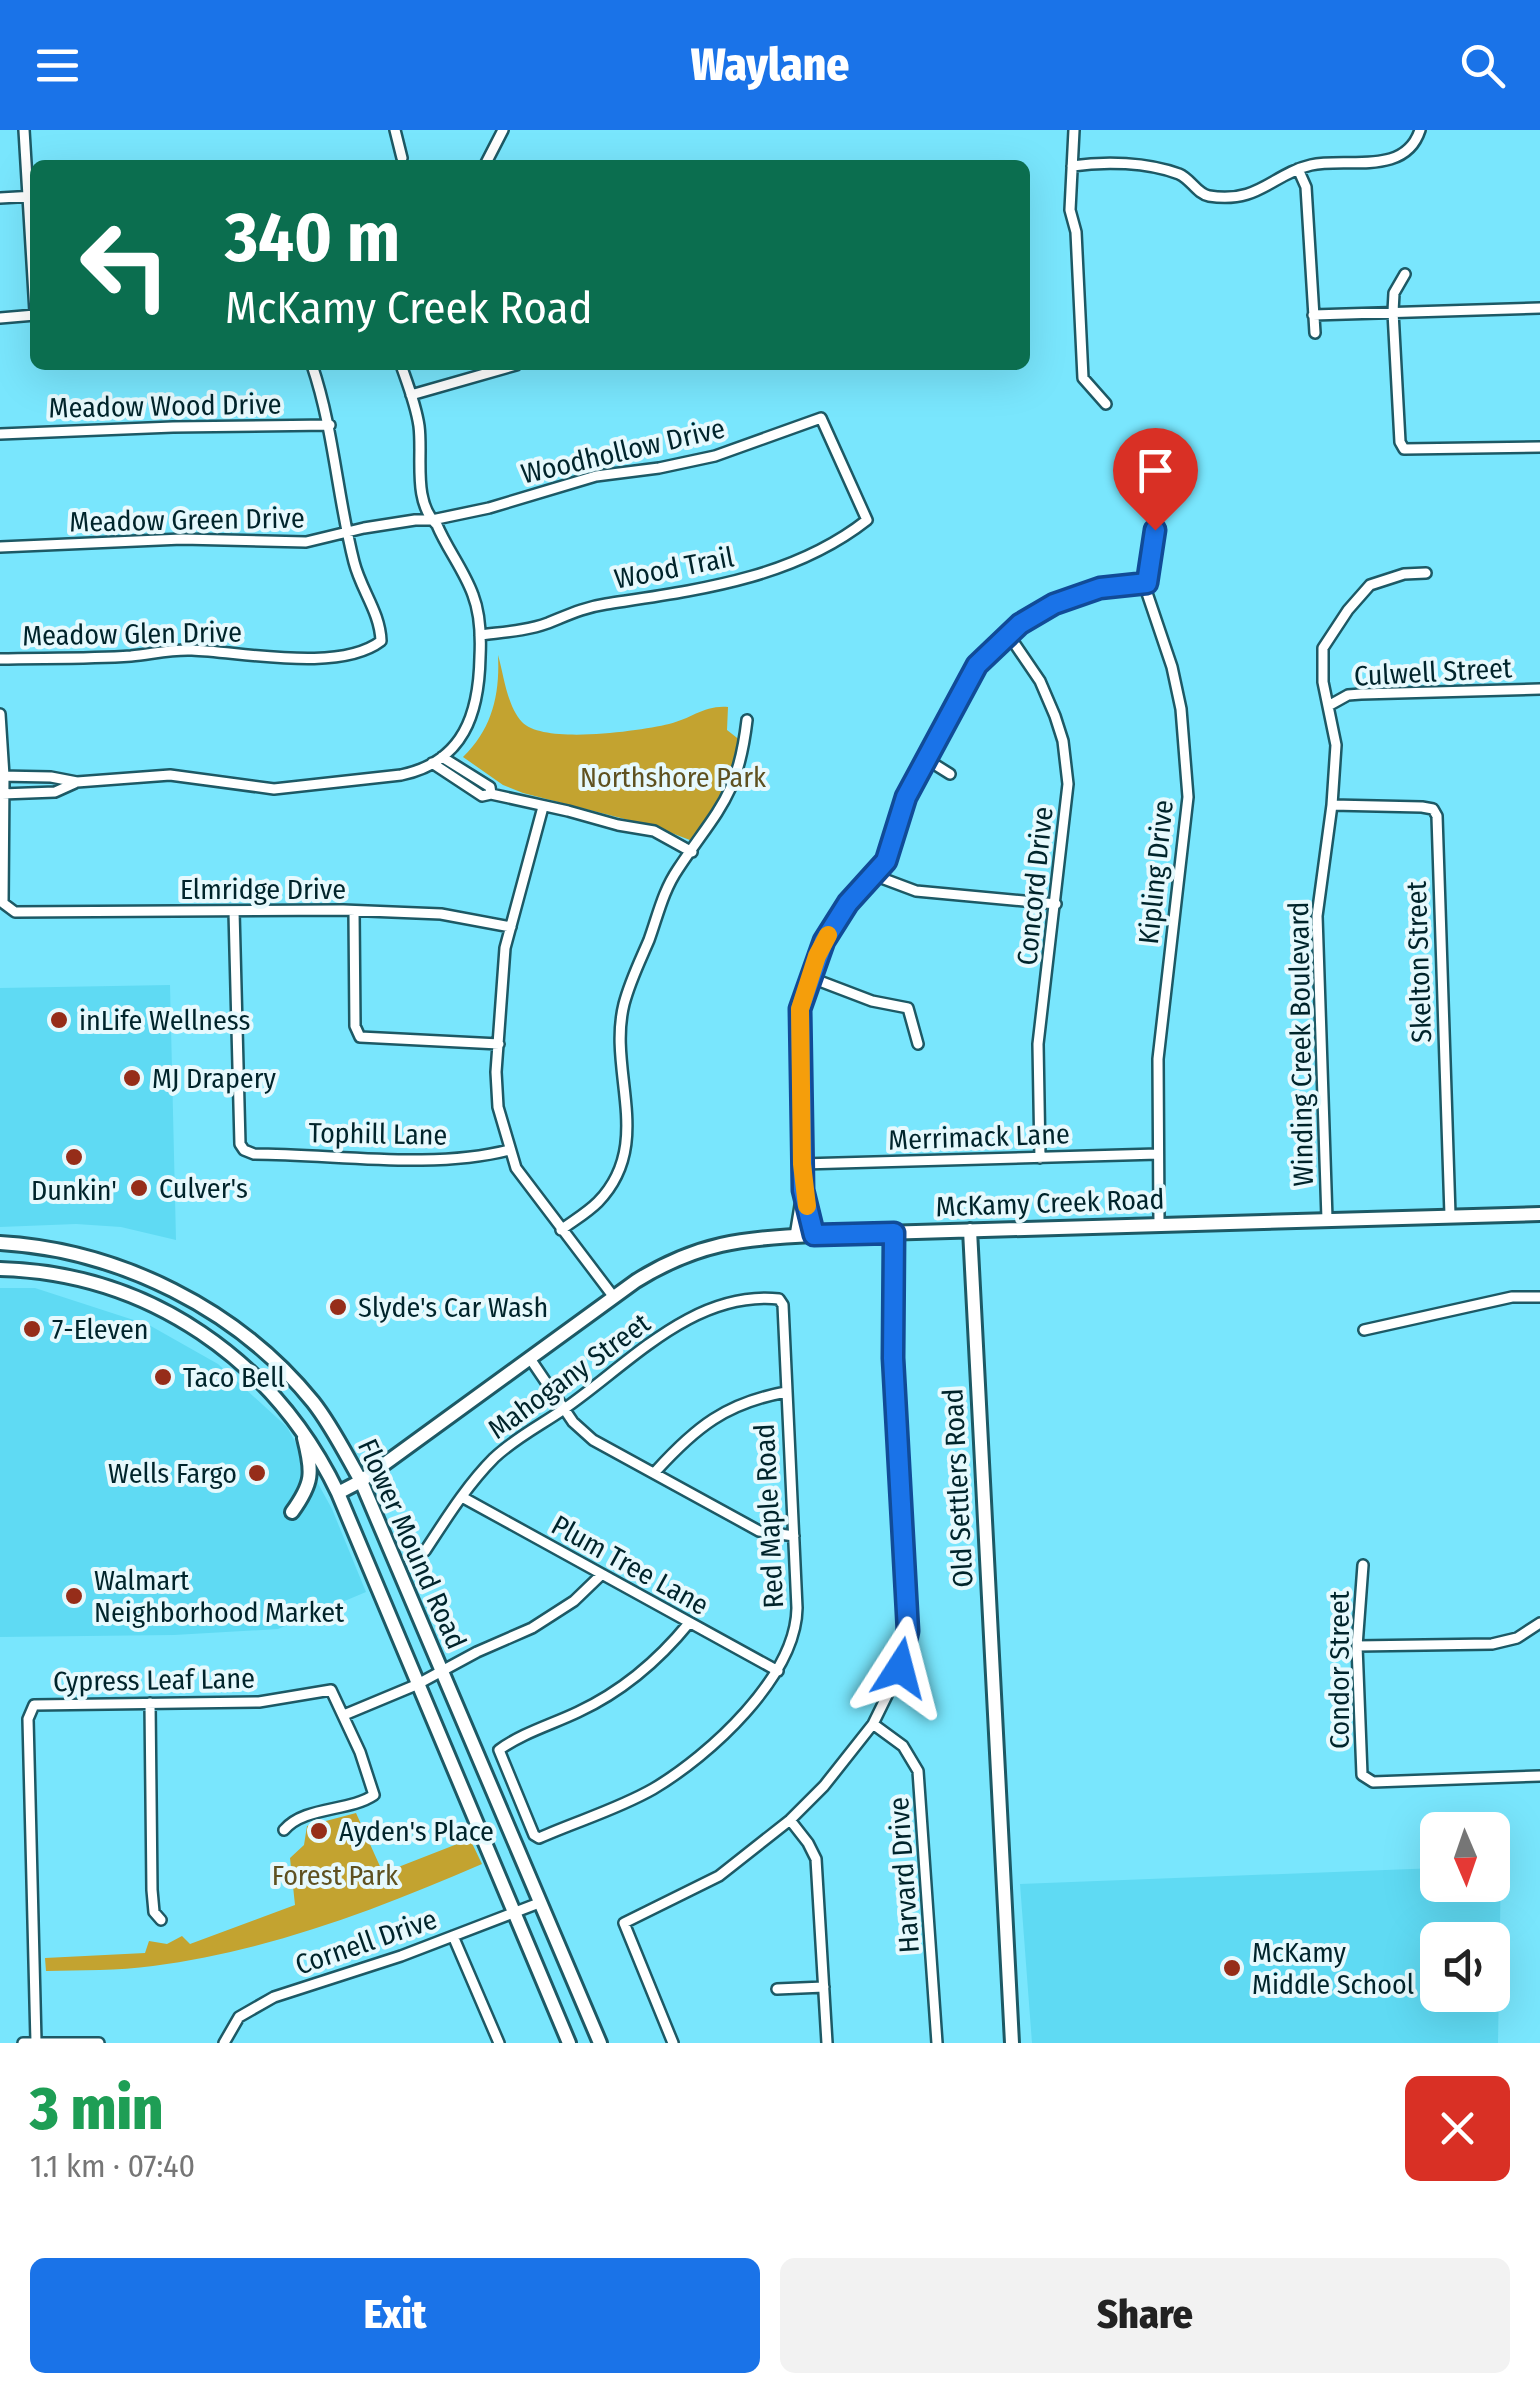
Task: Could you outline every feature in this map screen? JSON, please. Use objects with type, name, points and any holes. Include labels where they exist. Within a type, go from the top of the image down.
[{"type":"main road","name":"McKamy Creek Road","points":[[338,1492],[361,1481],[531,1360],[613,1296],[669,1262],[727,1241],[814,1235],[1540,1214]]},
{"type":"main road","name":"Old Settlers Road","points":[[970,1230],[1012,2043]]},
{"type":"main road","name":"Flower Mound Road","points":[[0,1243],[84,1254],[178,1293],[234,1328],[277,1362],[314,1404],[361,1481],[600,2043]]},
{"type":"main road","name":"Flower Mound Road","points":[[0,1270],[51,1274],[110,1287],[173,1315],[222,1346],[256,1375],[300,1426],[338,1492],[416,1686],[569,2043]]},
{"type":"main road","points":[[222,1346],[234,1328]]},
{"type":"main road","points":[[292,1512],[305,1494],[312,1470],[300,1426]]},
{"type":"street","points":[[0,198],[30,196],[24,130]]},
{"type":"street","points":[[395,130],[402,158]]},
{"type":"street","points":[[488,160],[503,130]]},
{"type":"street","points":[[1074,130],[1070,210],[1076,232],[1083,378],[1106,404]]},
{"type":"street","points":[[1072,166],[1130,164],[1181,174],[1204,195],[1250,194],[1315,164],[1385,161],[1400,154],[1418,138],[1420,130]]},
{"type":"street","points":[[1298,169],[1306,187],[1315,333]]},
{"type":"street","points":[[1405,274],[1394,293],[1392,312],[1400,442],[1404,449],[1540,447]]},
{"type":"street","points":[[1313,315],[1540,308]]},
{"type":"street","points":[[0,318],[30,314]]},
{"type":"street","points":[[313,370],[330,426],[349,532]]},
{"type":"street","points":[[2,776],[77,782],[170,776],[274,789],[419,771],[442,757],[466,732],[476,707],[480,635],[474,596],[423,497],[418,422],[403,370]]},
{"type":"street","points":[[411,395],[498,370]]},
{"type":"street","name":"Woodhollow Drive","points":[[432,520],[596,476],[715,456],[821,418],[867,520]]},
{"type":"street","name":"Meadow Wood Drive","points":[[0,434],[174,426],[330,426]]},
{"type":"street","name":"Meadow Green Drive","points":[[0,547],[182,539],[306,542],[389,523],[432,520]]},
{"type":"street","name":"Wood Trail","points":[[480,635],[522,630],[569,612],[606,604],[678,595],[729,583],[828,547],[867,520]]},
{"type":"street","name":"Kipling Drive","points":[[1155,530],[1147,583],[1181,709],[1188,797],[1158,1059],[1160,1224]]},
{"type":"street","name":"Meadow Glen Drive","points":[[0,659],[133,656],[194,650],[313,659],[368,651],[381,642],[373,604],[360,584],[349,532]]},
{"type":"street","name":"Winding Creek Boulevard","points":[[1327,1219],[1317,916],[1336,745],[1324,682],[1323,648],[1370,585],[1382,579],[1426,574]]},
{"type":"street","points":[[814,1235],[803,1190],[800,1009],[824,941],[848,903],[886,861],[900,810],[977,665],[1032,617],[1081,592],[1147,583]]},
{"type":"street","name":"Concord Drive","points":[[1008,634],[1040,681],[1063,741],[1068,784],[1038,1044],[1040,1158]]},
{"type":"street","name":"Culwell Street","points":[[1330,704],[1360,694],[1540,689]]},
{"type":"street","points":[[0,714],[2,794],[55,792],[77,782]]},
{"type":"street","points":[[561,1230],[600,1200],[623,1158],[629,1119],[620,1062],[624,1006],[661,900],[736,782],[748,720]]},
{"type":"street","points":[[442,757],[490,787],[492,794]]},
{"type":"street","points":[[926,759],[950,774]]},
{"type":"street","points":[[432,763],[482,796],[492,794],[654,830],[692,852]]},
{"type":"street","name":"Elmridge Drive","points":[[2,794],[3,903],[15,912],[354,911],[441,914],[511,928]]},
{"type":"street","name":"Skelton Street","points":[[1332,805],[1422,807],[1433,809],[1437,816],[1450,1215]]},
{"type":"street","points":[[543,807],[511,928],[500,991],[498,1107],[516,1168],[613,1296]]},
{"type":"street","points":[[876,876],[916,891],[1056,904]]},
{"type":"street","name":"Tophill Lane","points":[[234,911],[240,1144],[246,1151],[460,1158],[509,1150]]},
{"type":"street","points":[[354,911],[355,1026],[360,1036],[499,1044]]},
{"type":"street","points":[[809,977],[872,1001],[908,1008],[918,1044]]},
{"type":"street","name":"Merrimack Lane","points":[[802,1164],[1158,1154]]},
{"type":"street","points":[[795,1236],[803,1190]]},
{"type":"street","points":[[672,2043],[624,1922],[720,1876],[790,1820],[836,1772],[873,1724],[900,1668],[908,1631],[893,1358],[894,1233]]},
{"type":"street","points":[[1364,1330],[1512,1297],[1540,1296]]},
{"type":"street","name":"Red Maple Road","points":[[689,1623],[652,1664],[620,1688],[500,1750],[530,1831],[539,1838],[654,1788],[711,1744],[778,1672],[790,1646],[796,1620],[794,1536],[783,1305],[779,1299]]},
{"type":"street","name":"Mahogany Street","points":[[424,1551],[494,1458],[627,1360],[692,1318],[733,1304],[779,1299]]},
{"type":"street","points":[[531,1360],[573,1422],[593,1440],[760,1531],[794,1536]]},
{"type":"street","points":[[656,1472],[692,1434],[734,1405],[786,1392]]},
{"type":"street","name":"Plum Tree Lane","points":[[462,1497],[778,1672]]},
{"type":"street","name":"Condor Street","points":[[1363,1565],[1356,1646],[1362,1776],[1373,1782],[1540,1776]]},
{"type":"street","points":[[284,1830],[301,1819],[374,1795],[344,1715],[416,1686],[556,1615],[601,1576]]},
{"type":"street","points":[[1356,1646],[1492,1644],[1517,1638],[1540,1622]]},
{"type":"street","name":"Cypress Leaf Lane","points":[[36,2042],[30,1708],[39,1704],[279,1700],[332,1690],[344,1715]]},
{"type":"street","points":[[150,1704],[152,1890],[154,1912],[160,1920]]},
{"type":"street","name":"Harvard Drive","points":[[873,1724],[903,1746],[918,1771],[937,2043]]},
{"type":"street","points":[[790,1820],[816,1858],[827,2043]]},
{"type":"street","name":"Cornell Drive","points":[[224,2043],[239,2017],[258,2004],[539,1903]]},
{"type":"street","points":[[452,1936],[496,2042]]},
{"type":"street","points":[[778,1988],[824,1987]]},
{"type":"street","points":[[23,2043],[99,2042]]},
{"type":"shaded area","points":[[170,985],[176,1240],[121,1227],[0,1227],[0,988]]},
{"type":"shaded area","points":[[0,1288],[35,1288],[149,1325],[218,1364],[287,1427],[332,1509],[366,1592],[278,1629],[174,1635],[0,1637]]},
{"type":"shaded area","name":"McKamy Middle School","points":[[1420,1869],[1420,1902],[1500,1902],[1500,1922],[1420,1922],[1420,2012],[1499,2012],[1498,2043],[1032,2043],[1020,1884]]},
{"type":"green space","name":"Northshore Park","points":[[498,655],[517,715],[533,729],[550,733],[636,730],[728,707],[727,730],[741,741],[731,785],[695,842],[656,827],[523,793],[503,785],[463,757],[481,735],[492,710]]},
{"type":"green space","name":"Forest Park","points":[[356,1813],[383,1873],[470,1839],[482,1864],[321,1927],[237,1950],[140,1968],[46,1971],[45,1958],[145,1953],[149,1941],[167,1944],[182,1936],[190,1944],[295,1905],[290,1858],[304,1845],[307,1826]]},
{"type":"slow traffic","points":[[807,1206],[802,1164],[800,1009],[828,935]]},
{"type":"place","name":"inLife Wellness","points":[[59,1020]]},
{"type":"place","name":"MJ Drapery","points":[[132,1078]]},
{"type":"place","name":"Dunkin'","points":[[74,1157]]},
{"type":"place","name":"Culver's","points":[[139,1188]]},
{"type":"place","name":"Slyde's Car Wash","points":[[338,1307]]},
{"type":"place","name":"7-Eleven","points":[[32,1329]]},
{"type":"place","name":"Taco Bell","points":[[163,1377]]},
{"type":"place","name":"Wells Fargo","points":[[257,1473]]},
{"type":"place","name":"Walmart Neighborhood Market","points":[[74,1596]]},
{"type":"place","name":"Ayden's Place","points":[[319,1831]]},
{"type":"place","name":"McKamy Middle School","points":[[1232,1968]]},
{"type":"route","points":[[900,1668],[908,1631],[893,1358],[894,1233],[814,1235],[803,1190],[800,1009],[824,941],[848,903],[886,861],[906,797],[977,665],[1020,624],[1054,604],[1081,592],[1147,583],[1155,530]]}]
